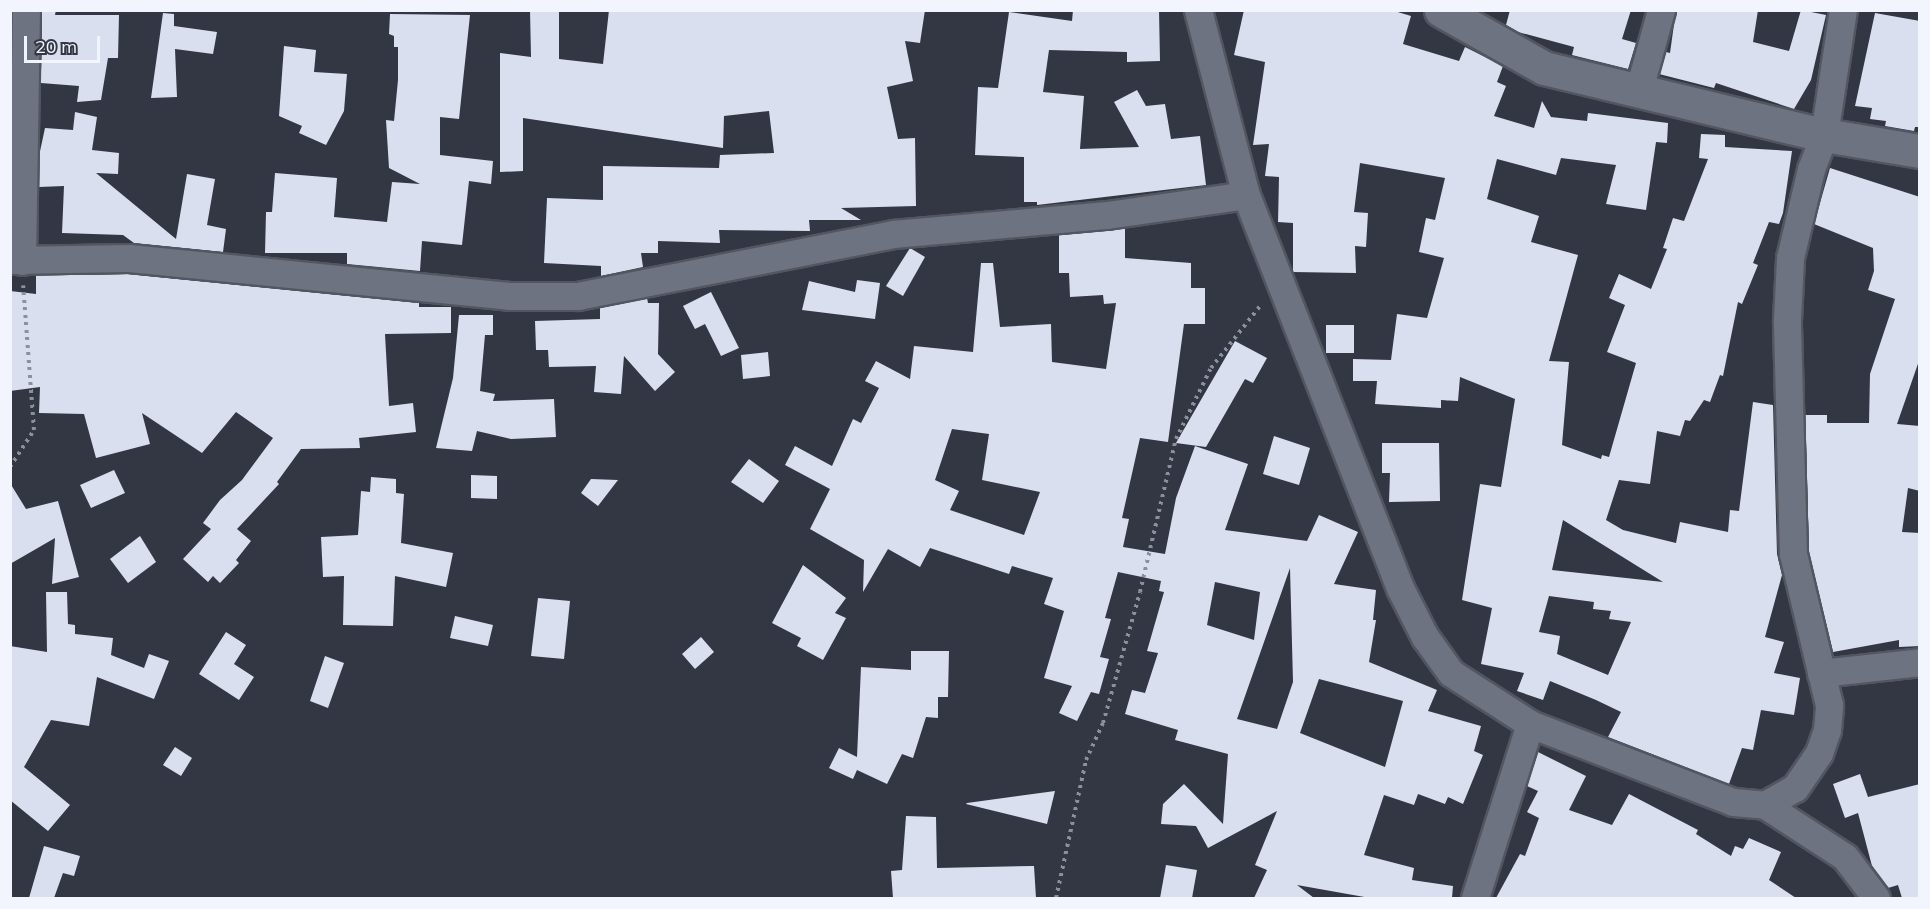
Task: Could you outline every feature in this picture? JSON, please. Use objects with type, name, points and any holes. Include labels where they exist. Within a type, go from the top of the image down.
[{"type":"main road","points":[[1441,10],[1544,68],[1638,93],[1824,135],[1920,151]]},
{"type":"street","points":[[26,10],[16,260],[129,258],[509,296],[578,296],[893,234],[1107,215],[1246,195]]},
{"type":"street","points":[[1198,10],[1246,195],[1400,588],[1425,637],[1451,674],[1530,724],[1733,802],[1765,805],[1845,857],[1876,898]]},
{"type":"street","points":[[1638,93],[1661,10]]},
{"type":"street","points":[[1765,805],[1795,788],[1819,753],[1829,705],[1793,555],[1787,320],[1790,258],[1824,135],[1843,10]]},
{"type":"street","points":[[1821,673],[1920,662]]},
{"type":"street","points":[[1475,898],[1530,724]]},
{"type":"path","points":[[10,467],[34,430],[16,260]]},
{"type":"path","points":[[1056,898],[1086,760],[1103,723],[1140,592],[1176,439],[1211,368],[1280,282]]},
{"type":"building","points":[[42,10],[56,10],[55,15],[119,15],[118,58],[108,58],[101,100],[77,102],[79,86],[41,83]]},
{"type":"building","points":[[530,10],[559,10],[559,59],[603,64],[609,10],[925,10],[920,43],[905,41],[913,81],[887,87],[898,139],[915,138],[916,206],[841,208],[861,220],[809,220],[810,231],[719,230],[720,243],[658,241],[658,253],[641,253],[643,267],[601,276],[601,266],[544,263],[547,198],[603,200],[603,166],[719,168],[720,155],[774,153],[769,111],[724,116],[723,148],[523,118],[523,171],[500,172],[500,53],[531,57]]},
{"type":"building","points":[[1073,10],[1159,10],[1160,61],[1127,62],[1127,52],[1049,50],[1043,92],[1084,96],[1080,149],[1139,147],[1114,102],[1137,90],[1146,106],[1165,104],[1171,139],[1200,136],[1206,185],[1037,205],[1037,202],[1024,202],[1024,157],[975,155],[978,87],[998,88],[1009,12],[1072,21]]},
{"type":"building","points":[[1244,10],[1391,10],[1411,16],[1403,44],[1459,61],[1465,47],[1503,66],[1497,82],[1506,86],[1494,116],[1534,128],[1542,101],[1551,117],[1587,121],[1588,113],[1668,123],[1667,143],[1656,142],[1646,210],[1606,204],[1616,165],[1561,158],[1556,175],[1497,159],[1487,199],[1539,216],[1531,242],[1578,255],[1549,361],[1569,362],[1562,445],[1601,459],[1602,455],[1609,457],[1636,363],[1607,352],[1625,305],[1609,298],[1619,274],[1651,289],[1667,249],[1663,248],[1673,218],[1684,221],[1708,159],[1699,158],[1701,134],[1725,135],[1725,147],[1792,151],[1783,213],[1779,224],[1769,222],[1753,263],[1758,265],[1742,304],[1738,302],[1723,376],[1720,375],[1710,402],[1704,400],[1690,421],[1685,420],[1680,436],[1657,431],[1650,484],[1619,480],[1606,520],[1623,530],[1676,543],[1680,522],[1728,532],[1730,510],[1739,511],[1753,402],[1773,405],[1777,554],[1782,575],[1765,637],[1784,642],[1774,673],[1800,678],[1794,715],[1761,710],[1753,750],[1742,748],[1729,784],[1608,737],[1621,712],[1550,681],[1543,700],[1517,691],[1524,673],[1481,664],[1492,608],[1462,600],[1480,484],[1501,487],[1515,399],[1460,377],[1458,401],[1441,400],[1441,408],[1375,404],[1377,381],[1353,381],[1353,359],[1391,360],[1397,314],[1427,318],[1444,258],[1419,252],[1426,218],[1435,220],[1445,178],[1360,163],[1354,212],[1368,213],[1366,247],[1355,246],[1356,273],[1293,272],[1293,223],[1278,222],[1279,177],[1265,176],[1269,144],[1253,145],[1265,62],[1234,55]],"holes":[[[1563,520],[1663,582],[1552,570]],[[1549,596],[1594,602],[1593,609],[1611,611],[1609,619],[1631,622],[1608,675],[1557,654],[1560,636],[1539,632]]]},
{"type":"building","points":[[1510,10],[1631,10],[1622,39],[1636,43],[1628,69],[1572,55],[1574,47],[1518,32],[1506,25]]},
{"type":"building","points":[[1676,10],[1758,10],[1753,42],[1789,51],[1801,10],[1826,15],[1811,80],[1794,109],[1716,83],[1714,88],[1659,74],[1666,52],[1670,53]]},
{"type":"building","points":[[163,13],[174,14],[174,26],[217,32],[213,54],[175,49],[177,97],[151,98]]},
{"type":"building","points":[[1875,13],[1920,21],[1920,127],[1915,127],[1914,131],[1885,126],[1886,121],[1870,119],[1872,108],[1855,106]]},
{"type":"building","points":[[390,14],[470,15],[459,119],[440,117],[440,155],[493,161],[491,184],[469,181],[462,245],[422,241],[420,271],[347,264],[347,253],[265,253],[266,212],[272,212],[275,173],[337,178],[334,217],[387,222],[392,182],[420,184],[389,168],[386,120],[394,121],[398,80],[398,47],[394,47],[394,36],[389,34]]},
{"type":"building","points":[[284,46],[316,50],[314,72],[347,74],[344,111],[326,145],[299,133],[302,126],[279,116]]},
{"type":"building","points":[[75,112],[97,117],[92,150],[119,153],[118,174],[96,173],[176,239],[187,174],[215,179],[207,225],[226,229],[223,252],[134,243],[123,235],[62,233],[64,186],[39,187],[39,156],[45,128],[73,130]]},
{"type":"building","points":[[1830,168],[1920,197],[1920,358],[1897,424],[1920,426],[1920,491],[1908,488],[1902,532],[1920,533],[1920,646],[1899,647],[1899,640],[1833,652],[1809,552],[1805,415],[1827,415],[1827,423],[1869,423],[1870,374],[1895,299],[1868,290],[1874,271],[1873,248],[1814,224]]},
{"type":"building","points":[[1125,228],[1125,258],[1191,263],[1191,288],[1205,288],[1205,324],[1184,324],[1168,442],[1140,438],[1122,518],[1129,519],[1123,547],[1165,554],[1176,498],[1195,446],[1248,464],[1225,530],[1307,541],[1319,515],[1358,532],[1334,584],[1376,590],[1373,620],[1376,620],[1369,662],[1437,690],[1428,711],[1481,726],[1474,751],[1483,755],[1463,804],[1448,797],[1445,804],[1418,794],[1414,805],[1384,795],[1364,855],[1414,868],[1412,880],[1453,886],[1452,898],[1370,898],[1297,885],[1314,898],[1254,898],[1267,870],[1255,865],[1277,811],[1208,848],[1196,826],[1161,824],[1163,804],[1184,784],[1223,824],[1228,754],[1175,740],[1178,730],[1125,714],[1132,690],[1145,693],[1158,653],[1147,651],[1164,592],[1159,591],[1161,581],[1118,572],[1105,618],[1111,619],[1100,657],[1109,659],[1099,694],[1091,692],[1077,721],[1059,713],[1072,686],[1044,678],[1064,611],[1044,604],[1053,578],[1012,566],[1009,574],[930,548],[920,567],[888,549],[863,592],[864,560],[810,529],[830,489],[785,465],[795,446],[832,466],[853,419],[861,423],[879,388],[865,381],[876,361],[910,379],[914,346],[973,352],[981,263],[993,263],[1000,327],[1051,324],[1052,362],[1106,369],[1116,303],[1104,304],[1103,295],[1070,297],[1069,273],[1059,273],[1059,235]],"holes":[[[952,429],[989,434],[982,480],[1040,492],[1024,535],[950,510],[959,491],[935,480]],[[1290,568],[1293,682],[1277,729],[1237,719]],[[1215,582],[1260,592],[1254,640],[1207,625]],[[1319,679],[1403,701],[1385,767],[1300,733]]]},
{"type":"building","points":[[910,248],[925,257],[903,296],[886,286]]},
{"type":"building","points":[[128,274],[419,303],[419,307],[451,307],[451,333],[385,334],[389,406],[413,403],[416,432],[359,438],[360,448],[301,449],[277,482],[279,484],[237,529],[251,541],[236,560],[239,563],[220,583],[213,576],[208,582],[183,559],[211,529],[203,523],[220,500],[242,480],[273,438],[236,412],[202,453],[142,413],[150,444],[96,458],[84,414],[39,413],[40,387],[10,391],[10,291],[36,294],[36,275]]},
{"type":"building","points":[[857,280],[880,283],[875,319],[802,310],[809,281],[855,292]]},
{"type":"building","points":[[711,292],[739,348],[721,356],[705,324],[695,329],[683,306]]},
{"type":"building","points":[[647,298],[648,303],[659,303],[658,354],[675,372],[655,391],[624,356],[621,394],[594,392],[596,366],[549,367],[548,350],[536,350],[535,321],[600,319],[600,308]]},
{"type":"building","points":[[459,315],[493,315],[493,335],[485,335],[480,391],[495,394],[493,401],[554,399],[556,437],[511,439],[477,431],[472,451],[436,448],[453,378]]},
{"type":"building","points":[[1326,325],[1354,325],[1354,353],[1326,353]]},
{"type":"building","points":[[1235,341],[1267,358],[1253,383],[1245,379],[1206,447],[1176,443]]},
{"type":"building","points":[[768,352],[770,376],[743,379],[741,355]]},
{"type":"building","points":[[1274,436],[1310,448],[1299,485],[1263,474]]},
{"type":"building","points":[[1382,443],[1439,443],[1440,501],[1389,502],[1390,473],[1382,473]]},
{"type":"building","points":[[749,459],[779,481],[763,503],[731,482]]},
{"type":"building","points":[[114,470],[125,493],[91,508],[80,485]]},
{"type":"building","points":[[471,475],[497,476],[497,499],[471,498]]},
{"type":"building","points":[[371,477],[396,479],[396,493],[404,494],[401,543],[453,553],[446,587],[395,576],[393,626],[343,625],[344,576],[323,577],[321,537],[358,535],[361,491],[370,492]]},
{"type":"building","points":[[591,479],[618,480],[598,506],[581,493]]},
{"type":"building","points":[[10,483],[26,509],[58,501],[79,577],[52,584],[55,538],[10,564]]},
{"type":"building","points":[[140,536],[156,562],[128,583],[110,559]]},
{"type":"building","points":[[803,565],[846,598],[835,613],[846,618],[823,660],[797,646],[801,638],[772,623]]},
{"type":"building","points":[[46,592],[67,592],[68,624],[75,625],[75,634],[113,638],[111,655],[144,668],[149,654],[169,661],[154,699],[97,677],[89,726],[51,720],[24,767],[70,805],[48,831],[10,800],[10,646],[47,652]]},
{"type":"building","points":[[538,598],[570,601],[564,659],[531,656]]},
{"type":"building","points":[[455,616],[493,625],[488,646],[450,638]]},
{"type":"building","points":[[226,632],[246,645],[234,664],[254,677],[239,700],[199,674]]},
{"type":"building","points":[[701,637],[714,652],[695,669],[682,654]]},
{"type":"building","points":[[911,651],[949,651],[948,697],[938,697],[938,718],[926,717],[913,758],[902,754],[887,784],[857,770],[853,779],[829,768],[839,748],[857,757],[861,667],[911,670]]},
{"type":"building","points":[[325,656],[344,663],[328,708],[310,701]]},
{"type":"building","points":[[175,747],[192,758],[181,776],[163,765]]},
{"type":"building","points":[[1538,752],[1586,776],[1569,810],[1612,825],[1629,794],[1698,830],[1696,834],[1731,856],[1735,846],[1743,849],[1749,838],[1781,852],[1769,880],[1796,898],[1496,898],[1520,854],[1525,856],[1539,818],[1527,812],[1538,791],[1527,786]]},
{"type":"building","points":[[1860,774],[1868,797],[1920,784],[1920,898],[1902,898],[1898,885],[1888,888],[1872,866],[1858,813],[1845,818],[1833,784]]},
{"type":"building","points":[[1055,791],[1047,824],[966,804],[967,803]]},
{"type":"building","points":[[906,816],[936,817],[937,868],[1034,866],[1036,898],[893,898],[891,871],[902,870]]},
{"type":"building","points":[[44,846],[80,856],[74,876],[63,873],[54,898],[29,898]]},
{"type":"building","points":[[1166,865],[1197,870],[1192,898],[1160,898]]}]
